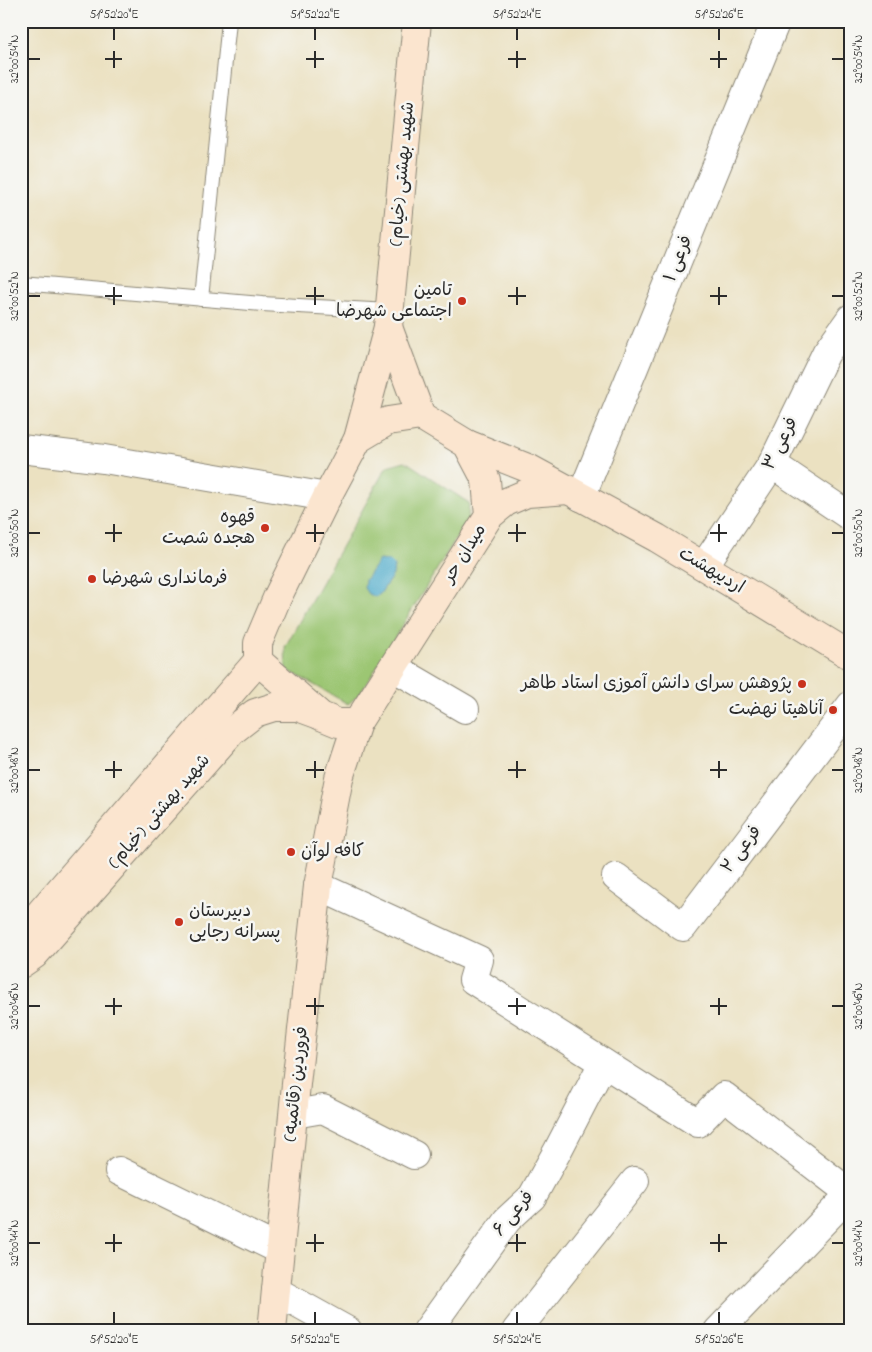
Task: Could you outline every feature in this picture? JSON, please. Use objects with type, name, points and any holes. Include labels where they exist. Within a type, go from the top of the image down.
[{"type":"main road","name":"شهید بهشتی (خیام)","points":[[358,439],[389,319],[417,21]]},
{"type":"main road","name":"شهید بهشتی (خیام)","points":[[389,319],[421,416]]},
{"type":"main road","points":[[357,723],[338,723],[321,716],[258,661],[258,643],[277,598],[358,439],[388,421],[421,416]]},
{"type":"main road","name":"میدان حر","points":[[357,723],[489,516],[486,480],[467,444],[421,416]]},
{"type":"main road","name":"اردیبهشت","points":[[467,444],[530,469],[657,538],[851,656]]},
{"type":"main road","points":[[489,516],[506,502],[527,493],[575,493]]},
{"type":"main road","name":"شهید بهشتی (خیام)","points":[[21,935],[258,661]]},
{"type":"main road","name":"شهید بهشتی (خیام)","points":[[21,964],[34,955],[232,730],[255,713],[274,707],[298,707],[321,716]]},
{"type":"main road","name":"فروردین (قائمیه)","points":[[272,1331],[318,886],[339,778],[357,723]]},
{"type":"street","name":"فرعی ۱","points":[[575,493],[776,21]]},
{"type":"street","name":"فرعی ۳","points":[[704,566],[772,464],[826,353],[851,318]]},
{"type":"street","points":[[21,449],[104,459],[327,497]]},
{"type":"street","points":[[772,464],[851,517]]},
{"type":"street","points":[[393,667],[465,709]]},
{"type":"street","name":"فرعی ۲","points":[[616,877],[683,927],[851,705]]},
{"type":"street","points":[[318,886],[479,960],[473,980],[698,1123],[724,1096],[851,1194],[718,1331]]},
{"type":"street","name":"فرعی ۶","points":[[427,1331],[507,1220],[532,1197],[603,1063]]},
{"type":"street","points":[[294,1114],[323,1109],[414,1155]]},
{"type":"street","points":[[118,1171],[280,1250]]},
{"type":"street","points":[[516,1331],[635,1181]]},
{"type":"street","points":[[276,1291],[348,1331]]},
{"type":"lane","points":[[201,299],[229,21]]},
{"type":"lane","points":[[21,283],[262,304],[389,319]]},
{"type":"green space","points":[[405,461],[469,503],[468,519],[360,694],[348,704],[286,669],[285,647],[387,466]]},
{"type":"water","points":[[379,560],[389,561],[394,566],[393,575],[380,594],[375,597],[368,594],[364,588],[365,580]]},
{"type":"place","name":"تامین اجتماعی شهرضا","points":[[462,301]]},
{"type":"place","name":"قهوه هجده شصت","points":[[265,528]]},
{"type":"place","name":"فرمانداری شهرضا","points":[[92,579]]},
{"type":"place","name":"پژوهش سرای دانش آموزی استاد طاهر","points":[[802,684]]},
{"type":"place","name":"آناهیتا نهضت","points":[[833,710]]},
{"type":"place","name":"کافه لوآن","points":[[291,852]]},
{"type":"place","name":"دبیرستان پسرانه رجایی","points":[[179,922]]}]
